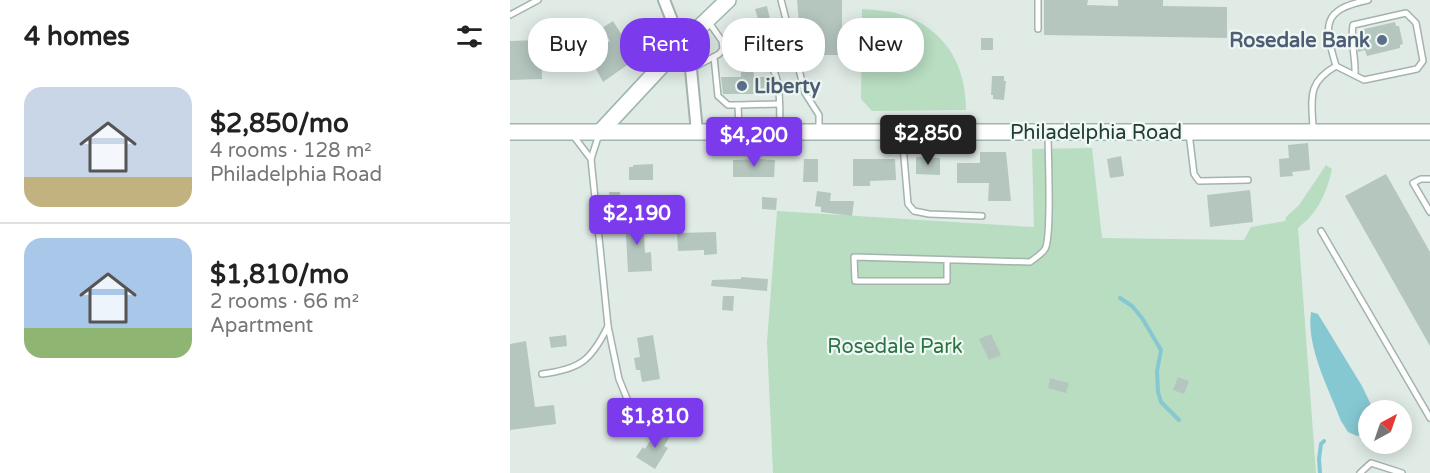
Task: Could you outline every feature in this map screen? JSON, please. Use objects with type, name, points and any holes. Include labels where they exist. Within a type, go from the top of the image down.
[{"type":"main road","points":[[709,18],[728,0]]},
{"type":"main road","points":[[600,132],[656,72]]},
{"type":"main road","name":"Philadelphia Road","points":[[510,132],[1430,132]]},
{"type":"street","points":[[664,0],[671,18]]},
{"type":"street","points":[[691,72],[697,132]]},
{"type":"lane","points":[[510,15],[538,0]]},
{"type":"lane","points":[[781,0],[805,93],[819,115],[818,132]]},
{"type":"lane","points":[[1038,0],[1038,29]]},
{"type":"lane","points":[[1355,75],[1353,25],[1406,13],[1416,23],[1423,61],[1417,69],[1364,80],[1336,66],[1327,36],[1329,23],[1334,13],[1342,7],[1368,0]]},
{"type":"lane","points":[[710,24],[722,41]]},
{"type":"lane","points":[[710,59],[722,51]]},
{"type":"lane","points":[[714,57],[718,96],[728,105],[778,104]]},
{"type":"lane","points":[[1313,131],[1312,95],[1315,83],[1322,74],[1336,66]]},
{"type":"lane","points":[[774,72],[777,76],[780,132]]},
{"type":"lane","points":[[738,105],[739,132]]},
{"type":"lane","points":[[570,131],[591,159]]},
{"type":"lane","points":[[600,132],[591,159],[608,326],[624,393],[630,406],[651,431]]},
{"type":"lane","points":[[1189,132],[1194,174],[1199,182],[1248,180]]},
{"type":"lane","points":[[902,133],[908,204],[914,211],[929,214],[982,216]]},
{"type":"lane","points":[[947,260],[947,281],[855,280],[854,257],[1030,262],[1044,250],[1048,232],[1048,133]]},
{"type":"lane","points":[[1430,179],[1421,179],[1413,183],[1430,212]]},
{"type":"lane","points":[[1321,231],[1430,418]]},
{"type":"lane","points":[[542,374],[572,369],[580,364],[597,347],[608,326]]},
{"type":"lane","points":[[1360,473],[1371,463],[1402,473]]},
{"type":"green space","points":[[862,9],[885,11],[909,18],[862,18]]},
{"type":"green space","points":[[924,25],[944,42],[958,66],[963,80],[966,110],[872,111],[861,99],[861,72],[924,72]]},
{"type":"green space","name":"Rosedale Park","points":[[1092,148],[1102,238],[1244,240],[1251,227],[1285,221],[1286,217],[1299,205],[1326,165],[1332,169],[1321,202],[1298,228],[1316,473],[773,473],[767,342],[777,211],[1034,227],[1032,149]]},
{"type":"water","points":[[1311,312],[1318,314],[1369,400],[1358,400],[1358,436],[1348,432],[1341,421],[1315,353],[1310,325]]},
{"type":"building","points":[[797,0],[842,0],[842,18],[837,18],[837,55],[825,55],[825,18],[799,18]]},
{"type":"building","points":[[1044,0],[1088,0],[1087,5],[1118,6],[1118,0],[1163,0],[1163,6],[1227,7],[1227,38],[1044,35]]},
{"type":"building","points":[[767,6],[770,18],[758,18],[755,9]]},
{"type":"building","points":[[613,21],[620,32],[620,70],[603,82],[598,72],[608,72],[608,42],[610,41],[608,24]]},
{"type":"building","name":"Rosedale Bank","points":[[1395,22],[1396,26],[1399,26],[1403,44],[1400,48],[1367,56],[1365,50],[1358,52],[1357,38],[1362,37],[1360,30]]},
{"type":"building","points":[[981,38],[993,38],[993,50],[981,50]]},
{"type":"building","points":[[528,40],[528,72],[542,72],[542,79],[510,80],[510,41]]},
{"type":"building","points":[[741,72],[754,72],[754,77],[771,77],[774,94],[723,94],[721,77],[741,77]]},
{"type":"building","points":[[992,76],[1004,76],[1004,81],[1006,81],[1004,100],[993,99],[991,95]]},
{"type":"building","points":[[1308,143],[1310,170],[1292,172],[1293,176],[1280,177],[1279,159],[1289,158],[1288,145]]},
{"type":"building","points":[[980,152],[1006,152],[1011,201],[988,201],[989,183],[957,183],[957,163],[980,163]]},
{"type":"building","points":[[1121,156],[1124,176],[1110,178],[1107,159]]},
{"type":"building","points":[[916,157],[940,158],[940,175],[916,174]]},
{"type":"building","points":[[804,159],[818,159],[818,182],[803,182]]},
{"type":"building","points":[[853,159],[895,159],[896,180],[870,181],[870,186],[853,186]]},
{"type":"building","points":[[733,160],[775,160],[774,177],[733,177]]},
{"type":"building","points":[[653,164],[653,180],[629,180],[629,167]]},
{"type":"building","points":[[1386,174],[1430,252],[1430,346],[1345,196]]},
{"type":"building","points":[[1250,190],[1253,222],[1210,227],[1207,195]]},
{"type":"building","points":[[817,191],[831,193],[830,201],[854,201],[852,216],[821,212],[821,207],[815,206]]},
{"type":"building","points":[[609,192],[620,192],[621,204],[610,204]]},
{"type":"building","points":[[762,197],[777,198],[776,210],[762,209]]},
{"type":"building","points":[[643,217],[645,253],[651,252],[652,271],[628,272],[625,218]]},
{"type":"building","points":[[716,232],[717,254],[704,255],[704,250],[678,251],[677,233]]},
{"type":"building","points":[[741,277],[768,279],[767,291],[711,286],[712,280],[741,279]]},
{"type":"building","points":[[723,296],[734,296],[733,311],[722,310]]},
{"type":"building","points":[[991,334],[1001,355],[989,360],[979,339]]},
{"type":"building","points":[[566,335],[567,346],[551,348],[549,337]]},
{"type":"building","points":[[653,335],[660,379],[642,382],[640,370],[636,370],[634,358],[640,357],[637,338]]},
{"type":"building","points":[[526,341],[535,407],[554,405],[556,424],[510,430],[510,344]]},
{"type":"building","points":[[1178,377],[1189,381],[1184,394],[1173,390]]},
{"type":"building","points":[[1050,378],[1069,383],[1066,393],[1048,388]]},
{"type":"building","points":[[659,427],[671,435],[664,446],[668,448],[655,469],[636,457],[643,447],[645,449]]},
{"type":"waterway","points":[[1120,298],[1132,306],[1142,318],[1161,350],[1157,371],[1158,392],[1161,402],[1179,420]]},
{"type":"waterway","points":[[1320,473],[1319,459],[1321,444],[1324,441]]},
{"type":"place","name":"Rosedale Bank","points":[[1382,40]]},
{"type":"place","name":"Liberty","points":[[742,86]]}]
